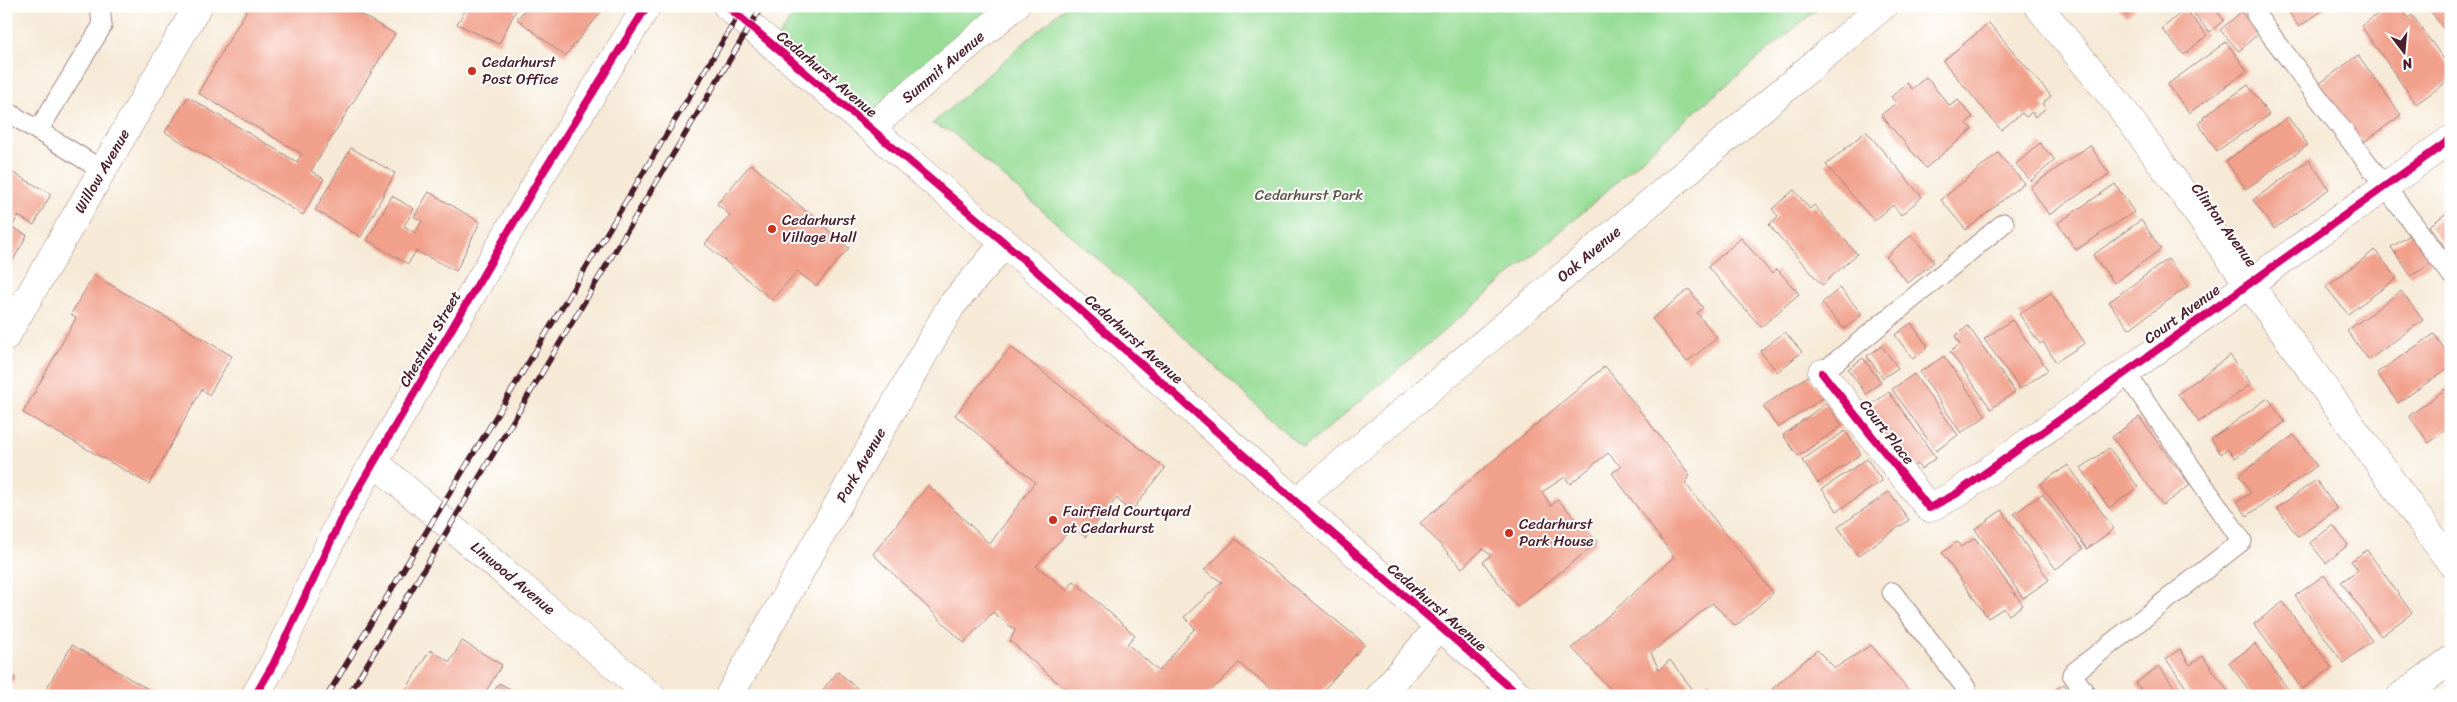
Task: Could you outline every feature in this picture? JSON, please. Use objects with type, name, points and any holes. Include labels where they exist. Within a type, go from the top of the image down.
[{"type":"street","name":"Willow Avenue","points":[[6,336],[198,6]]},
{"type":"street","name":"Chestnut Street","points":[[255,696],[274,663],[342,518],[542,174],[648,6]]},
{"type":"street","name":"Cedarhurst Avenue","points":[[726,6],[1005,243],[1296,502],[1520,696]]},
{"type":"street","name":"Summit Avenue","points":[[870,128],[1015,6]]},
{"type":"street","name":"Oak Avenue","points":[[1296,502],[1883,6]]},
{"type":"street","name":"Clinton Avenue","points":[[2038,6],[2120,106],[2451,562]]},
{"type":"street","name":"Court Avenue","points":[[1929,508],[1956,494],[2451,139]]},
{"type":"street","name":"Park Avenue","points":[[729,696],[951,306],[1005,243]]},
{"type":"street","name":"Court Place","points":[[1822,373],[1929,508]]},
{"type":"street","name":"Linwood Avenue","points":[[374,462],[651,696]]},
{"type":"street","points":[[1380,696],[1439,626]]},
{"type":"street","points":[[2401,696],[2451,660]]},
{"type":"lane","points":[[38,131],[102,26],[100,6]]},
{"type":"lane","points":[[2256,15],[2451,274]]},
{"type":"lane","points":[[6,111],[102,170]]},
{"type":"lane","points":[[1822,373],[2004,223]]},
{"type":"lane","points":[[2087,696],[2072,674],[2242,541],[2125,372]]},
{"type":"lane","points":[[1892,592],[1966,688],[1967,696]]},
{"type":"green space","points":[[799,6],[978,6],[990,21],[875,126],[774,43]]},
{"type":"green space","name":"Cedarhurst Park","points":[[1066,6],[1821,6],[1693,113],[1591,205],[1470,309],[1303,449],[1131,288],[952,132],[932,124]]},
{"type":"building","points":[[249,6],[346,6],[395,34],[311,171],[324,179],[303,215],[165,132],[188,97],[297,162],[302,154],[198,93]]},
{"type":"building","points":[[468,6],[518,6],[499,44],[457,24]]},
{"type":"building","points":[[528,6],[606,6],[565,56],[517,19]]},
{"type":"building","points":[[2117,6],[2138,6],[2126,16]]},
{"type":"building","points":[[2196,6],[2212,6],[2224,20],[2210,32],[2191,11]]},
{"type":"building","points":[[2284,6],[2329,6],[2299,27]]},
{"type":"building","points":[[2389,6],[2400,6],[2408,18],[2412,15],[2451,69],[2451,79],[2416,104],[2361,26]]},
{"type":"building","points":[[2427,6],[2451,6],[2451,39]]},
{"type":"building","points":[[2185,9],[2207,35],[2184,55],[2162,29]]},
{"type":"building","points":[[2241,12],[2259,33],[2239,51],[2220,30]]},
{"type":"building","points":[[1989,23],[2051,96],[2042,104],[2046,108],[2035,117],[2032,112],[2026,117],[2022,113],[2001,130],[1943,61]]},
{"type":"building","points":[[2226,42],[2247,71],[2189,113],[2168,84]]},
{"type":"building","points":[[2358,55],[2401,115],[2363,143],[2319,84]]},
{"type":"building","points":[[1926,77],[1950,106],[1958,100],[1973,117],[1966,123],[1972,129],[1926,168],[1881,115],[1896,103],[1891,97],[1907,83],[1912,89]]},
{"type":"building","points":[[2248,85],[2269,115],[2217,151],[2198,123],[2204,119],[2203,117]]},
{"type":"building","points":[[2288,117],[2308,145],[2246,189],[2226,161]]},
{"type":"building","points":[[1866,131],[1922,197],[1901,215],[1893,205],[1874,221],[1826,165]]},
{"type":"building","points":[[2040,143],[2055,160],[2031,181],[2016,164]]},
{"type":"building","points":[[2090,145],[2109,174],[2049,215],[2030,187]]},
{"type":"building","points":[[351,148],[395,173],[361,237],[315,210]]},
{"type":"building","points":[[1998,153],[2024,183],[1966,230],[1941,200]]},
{"type":"building","points":[[2309,160],[2329,189],[2274,229],[2253,200]]},
{"type":"building","name":"Cedarhurst Village Hall","points":[[751,164],[849,248],[816,286],[797,271],[772,300],[705,244],[730,215],[717,204]]},
{"type":"building","points":[[6,169],[51,194],[34,225],[18,216],[12,227],[27,235],[10,266],[6,264]]},
{"type":"building","points":[[2115,184],[2134,212],[2076,250],[2058,223]]},
{"type":"building","points":[[1794,190],[1810,209],[1814,205],[1857,254],[1822,285],[1769,225],[1778,216],[1772,209]]},
{"type":"building","points":[[429,192],[480,222],[456,271],[416,251],[408,264],[367,240],[392,196],[414,209],[404,226],[415,233],[422,221],[414,217]]},
{"type":"building","points":[[2451,210],[2451,255],[2429,226]]},
{"type":"building","points":[[2141,220],[2161,249],[2114,283],[2093,255]]},
{"type":"building","points":[[2412,234],[2432,263],[2411,276],[2391,247]]},
{"type":"building","points":[[1911,235],[1934,262],[1908,283],[1886,257]]},
{"type":"building","points":[[1741,238],[1772,274],[1777,269],[1799,294],[1761,327],[1708,267]]},
{"type":"building","points":[[2375,250],[2397,278],[2348,314],[2326,287]]},
{"type":"building","points":[[2168,259],[2188,286],[2129,329],[2109,302]]},
{"type":"building","points":[[94,275],[232,356],[209,395],[202,389],[149,484],[23,413],[76,318],[71,314]]},
{"type":"building","points":[[1840,288],[1862,314],[1844,329],[1822,303]]},
{"type":"building","points":[[1689,289],[1703,308],[1697,313],[1717,338],[1687,362],[1652,319]]},
{"type":"building","points":[[2401,291],[2423,320],[2369,360],[2347,331]]},
{"type":"building","points":[[2051,293],[2085,343],[2056,362],[2043,342],[2040,344],[2019,314]]},
{"type":"building","points":[[2012,320],[2048,370],[2020,389],[1984,339]]},
{"type":"building","points":[[1911,323],[1928,347],[1913,359],[1895,335]]},
{"type":"building","points":[[1968,326],[2015,392],[1991,409],[1950,352],[1960,344],[1955,336]]},
{"type":"building","points":[[1785,332],[1802,352],[1777,372],[1760,351]]},
{"type":"building","points":[[2434,334],[2451,358],[2451,366],[2398,403],[2377,373]]},
{"type":"building","points":[[1882,346],[1898,368],[1883,378],[1867,356]]},
{"type":"building","name":"Fairfield Courtyard at Cedarhurst","points":[[1011,347],[1165,468],[1130,513],[1117,498],[1085,537],[1073,527],[1036,566],[1067,590],[1074,581],[1135,635],[1127,644],[1159,671],[1195,628],[1184,617],[1222,582],[1204,570],[1236,539],[1365,644],[1318,696],[1279,696],[1239,663],[1206,696],[1073,696],[1010,641],[1015,630],[993,612],[964,643],[873,554],[928,485],[990,544],[1035,482],[955,415]]},
{"type":"building","points":[[2230,355],[2251,384],[2199,422],[2178,394]]},
{"type":"building","points":[[1944,356],[1986,416],[1961,433],[1920,372]]},
{"type":"building","points":[[1863,358],[1881,382],[1866,394],[1848,369]]},
{"type":"building","name":"Cedarhurst Park House","points":[[1605,366],[1690,475],[1685,483],[1773,593],[1736,626],[1712,603],[1651,653],[1659,670],[1670,660],[1697,695],[1708,688],[1714,696],[1630,696],[1629,694],[1617,696],[1572,648],[1674,557],[1612,473],[1621,467],[1608,453],[1570,484],[1565,477],[1542,492],[1551,506],[1558,500],[1598,542],[1517,607],[1483,562],[1491,555],[1483,549],[1462,568],[1420,523]]},
{"type":"building","points":[[1914,374],[1958,435],[1936,451],[1892,389]]},
{"type":"building","points":[[1808,376],[1823,398],[1778,428],[1763,406]]},
{"type":"building","points":[[2451,385],[2451,426],[2429,443],[2409,416]]},
{"type":"building","points":[[1889,392],[1936,458],[1921,469],[1917,464],[1905,472],[1861,412]]},
{"type":"building","points":[[2268,398],[2285,422],[2235,458],[2228,449],[2221,454],[2211,439]]},
{"type":"building","points":[[1826,403],[1842,426],[1798,456],[1783,435]]},
{"type":"building","points":[[2139,417],[2190,485],[2163,505],[2112,437]]},
{"type":"building","points":[[1845,431],[1861,454],[1818,483],[1802,460]]},
{"type":"building","points":[[2294,435],[2317,466],[2247,516],[2237,502],[2251,493],[2239,475]]},
{"type":"building","points":[[2109,448],[2138,487],[2109,508],[2081,468]]},
{"type":"building","points":[[1867,459],[1882,481],[1837,511],[1822,489]]},
{"type":"building","points":[[2068,465],[2114,529],[2087,549],[2040,484]]},
{"type":"building","points":[[2316,480],[2337,509],[2298,537],[2277,508]]},
{"type":"building","points":[[1889,492],[1909,520],[1858,556],[1838,527]]},
{"type":"building","points":[[2042,494],[2083,549],[2056,569],[2014,514]]},
{"type":"building","points":[[2002,510],[2049,580],[2023,598],[1975,529]]},
{"type":"building","points":[[2333,525],[2348,545],[2326,563],[2310,543]]},
{"type":"building","points":[[1975,538],[2023,605],[2009,615],[2004,608],[1988,618],[1942,553],[1957,542],[1961,547]]},
{"type":"building","points":[[2367,550],[2412,613],[2381,636],[2341,582],[2358,570],[2351,561]]},
{"type":"building","points":[[2324,575],[2372,641],[2343,663],[2295,596]]},
{"type":"building","points":[[2283,602],[2332,668],[2302,689],[2254,624]]},
{"type":"building","points":[[462,641],[502,665],[483,696],[402,696],[430,650],[450,662]]},
{"type":"building","points":[[2255,644],[2293,696],[2253,696],[2229,663]]},
{"type":"building","points":[[72,645],[160,696],[42,696]]},
{"type":"building","points":[[1871,645],[1913,696],[1776,696],[1772,689],[1817,650],[1835,668]]},
{"type":"building","points":[[2180,649],[2190,665],[2203,656],[2231,696],[2192,696],[2166,659]]},
{"type":"building","points":[[2159,666],[2181,696],[2145,696],[2136,683]]},
{"type":"building","points":[[6,672],[15,677],[6,693]]},
{"type":"building","points":[[838,672],[866,696],[817,696]]},
{"type":"building","points":[[499,683],[524,696],[492,696]]},
{"type":"building","points":[[2064,684],[2072,696],[2046,696]]},
{"type":"railway","points":[[327,696],[744,6]]},
{"type":"railway","points":[[348,696],[762,6]]},
{"type":"cycle path","points":[[255,696],[274,663],[342,517],[542,174],[647,6]]},
{"type":"cycle path","points":[[727,6],[1005,243],[1296,502],[1520,696]]},
{"type":"cycle path","points":[[1822,373],[1929,508],[1956,494],[2451,139]]},
{"type":"place","name":"Cedarhurst Post Office","points":[[472,71]]},
{"type":"place","name":"Cedarhurst Village Hall","points":[[772,229]]},
{"type":"place","name":"Fairfield Courtyard at Cedarhurst","points":[[1053,520]]},
{"type":"place","name":"Cedarhurst Park House","points":[[1509,533]]}]
